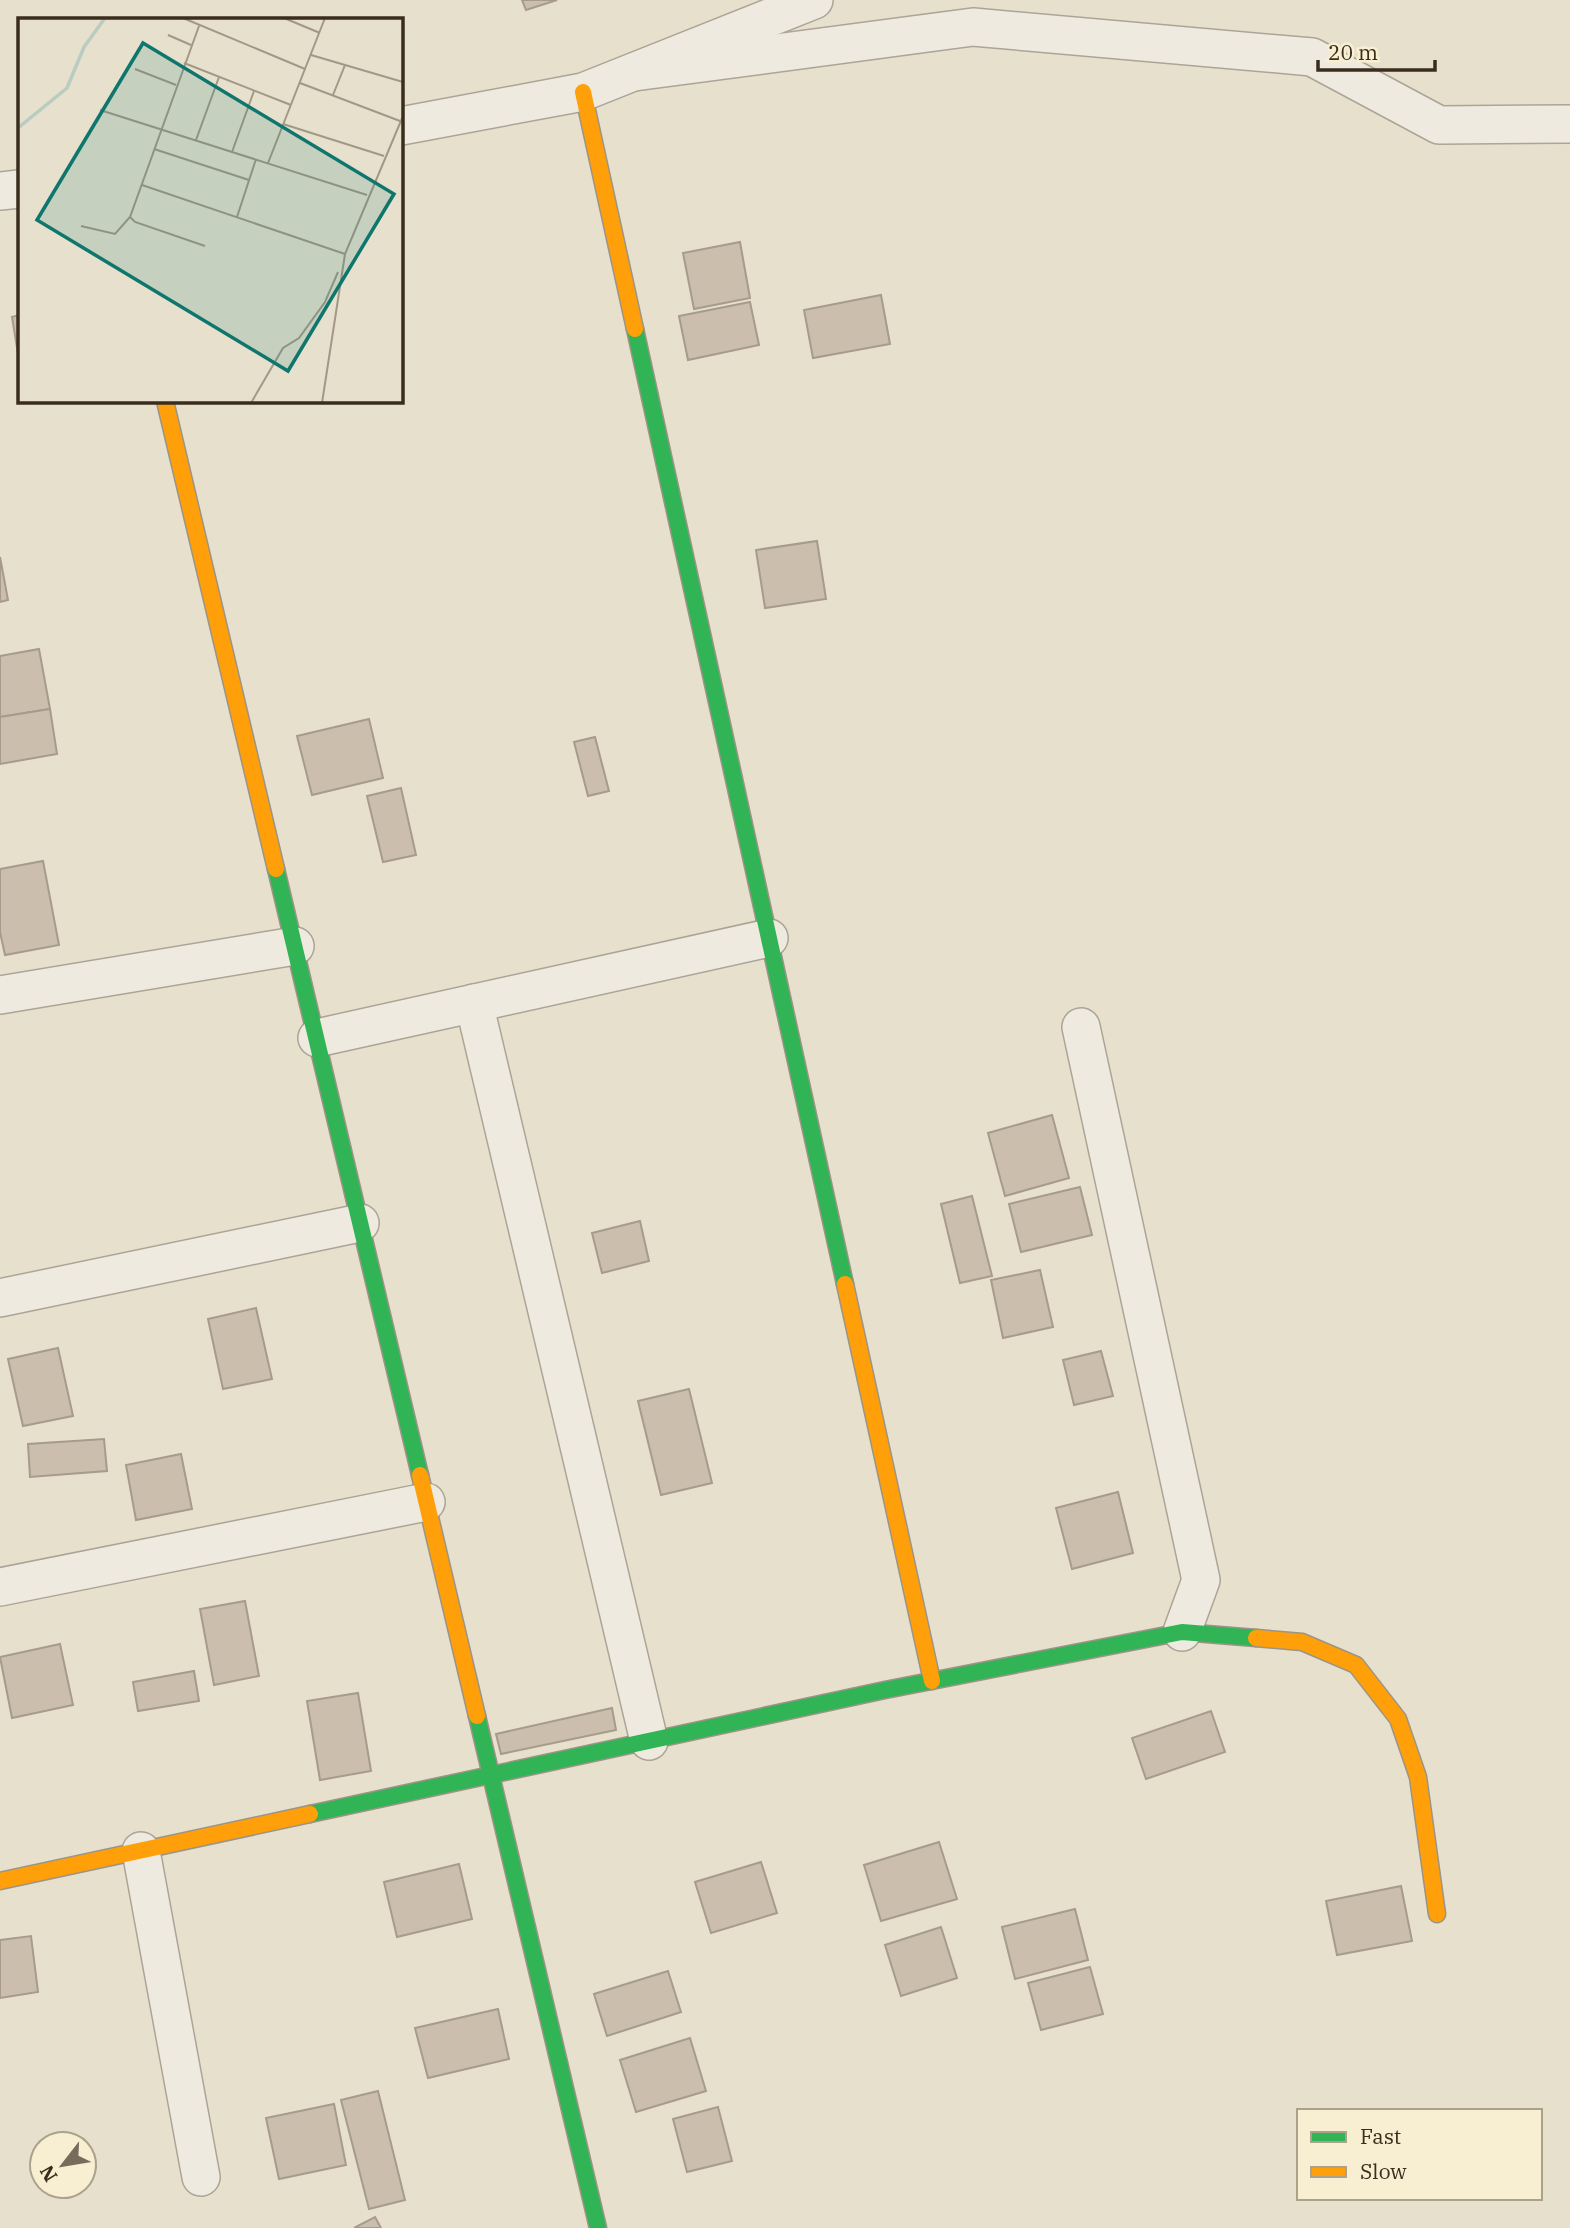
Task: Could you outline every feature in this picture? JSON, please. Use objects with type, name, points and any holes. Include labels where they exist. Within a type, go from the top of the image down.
[{"type":"street","points":[[402,126],[583,92],[814,0]]},
{"type":"street","points":[[634,72],[973,27],[1312,57],[1439,125],[1570,124]]},
{"type":"street","points":[[583,92],[932,1681]]},
{"type":"street","points":[[0,191],[18,189]]},
{"type":"street","points":[[165,402],[598,2228]]},
{"type":"street","points":[[317,1038],[769,938]]},
{"type":"street","points":[[0,995],[295,946]]},
{"type":"street","points":[[474,1003],[649,1741]]},
{"type":"street","points":[[1081,1027],[1201,1580],[1182,1632]]},
{"type":"street","points":[[0,1298],[360,1223]]},
{"type":"street","points":[[0,1587],[426,1502]]},
{"type":"street","points":[[0,1881],[932,1681],[1182,1632],[1302,1642],[1356,1665],[1398,1719],[1418,1777],[1437,1914]]},
{"type":"street","points":[[141,1851],[201,2177]]},
{"type":"building","points":[[522,0],[557,0],[526,10]]},
{"type":"building","points":[[740,242],[750,298],[694,309],[683,253]]},
{"type":"building","points":[[881,295],[890,344],[813,358],[804,310]]},
{"type":"building","points":[[750,302],[759,345],[688,360],[679,316]]},
{"type":"building","points":[[18,315],[18,354],[12,317]]},
{"type":"building","points":[[817,541],[826,599],[765,608],[756,550]]},
{"type":"building","points":[[0,557],[8,600],[0,602]]},
{"type":"building","points":[[39,649],[50,709],[0,717],[0,656]]},
{"type":"building","points":[[50,709],[57,754],[0,764],[0,717]]},
{"type":"building","points":[[369,719],[383,778],[312,795],[297,736]]},
{"type":"building","points":[[595,737],[609,791],[588,796],[574,742]]},
{"type":"building","points":[[401,788],[416,855],[383,862],[367,796]]},
{"type":"building","points":[[43,861],[59,945],[5,955],[0,932],[0,869]]},
{"type":"building","points":[[1052,1115],[1069,1178],[1005,1196],[988,1133]]},
{"type":"building","points":[[1080,1187],[1092,1235],[1021,1252],[1009,1204]]},
{"type":"building","points":[[972,1196],[992,1276],[960,1283],[941,1204]]},
{"type":"building","points":[[640,1221],[649,1261],[602,1273],[592,1233]]},
{"type":"building","points":[[1040,1270],[1053,1327],[1003,1338],[991,1280]]},
{"type":"building","points":[[256,1308],[272,1379],[223,1389],[208,1319]]},
{"type":"building","points":[[58,1348],[73,1416],[23,1426],[8,1359]]},
{"type":"building","points":[[1101,1351],[1113,1396],[1074,1405],[1063,1360]]},
{"type":"building","points":[[689,1389],[712,1483],[661,1495],[638,1401]]},
{"type":"building","points":[[104,1439],[107,1471],[30,1477],[28,1444]]},
{"type":"building","points":[[181,1454],[192,1509],[136,1520],[126,1465]]},
{"type":"building","points":[[1118,1492],[1133,1553],[1072,1569],[1056,1508]]},
{"type":"building","points":[[245,1601],[259,1676],[214,1685],[200,1609]]},
{"type":"building","points":[[60,1644],[73,1705],[12,1718],[0,1657]]},
{"type":"building","points":[[194,1671],[199,1701],[138,1711],[133,1682]]},
{"type":"building","points":[[358,1693],[371,1771],[320,1780],[307,1701]]},
{"type":"building","points":[[612,1708],[616,1730],[501,1754],[496,1734]]},
{"type":"building","points":[[1211,1711],[1225,1752],[1146,1779],[1132,1738]]},
{"type":"building","points":[[939,1842],[957,1899],[881,1921],[864,1865]]},
{"type":"building","points":[[761,1862],[777,1913],[711,1933],[695,1882]]},
{"type":"building","points":[[459,1864],[472,1919],[397,1937],[384,1882]]},
{"type":"building","points":[[1401,1886],[1412,1941],[1337,1955],[1326,1901]]},
{"type":"building","points":[[1075,1909],[1088,1960],[1015,1979],[1002,1927]]},
{"type":"building","points":[[941,1927],[957,1978],[901,1996],[885,1945]]},
{"type":"building","points":[[31,1936],[38,1992],[0,1998],[0,1940]]},
{"type":"building","points":[[1090,1967],[1103,2014],[1041,2030],[1028,1983]]},
{"type":"building","points":[[668,1971],[681,2012],[607,2036],[594,1994]]},
{"type":"building","points":[[498,2009],[509,2059],[428,2078],[415,2028]]},
{"type":"building","points":[[690,2038],[706,2091],[636,2112],[620,2060]]},
{"type":"building","points":[[378,2091],[405,2200],[369,2209],[341,2100]]},
{"type":"building","points":[[334,2104],[346,2165],[279,2179],[266,2118]]},
{"type":"building","points":[[718,2107],[732,2161],[687,2172],[673,2119]]},
{"type":"building","points":[[375,2217],[381,2228],[354,2228]]},
{"type":"traffic: fast","points":[[635,329],[845,1284]]},
{"type":"traffic: fast","points":[[276,869],[420,1475]]},
{"type":"traffic: fast","points":[[310,1814],[885,1690],[1182,1632],[1256,1638]]},
{"type":"traffic: fast","points":[[477,1716],[598,2228]]},
{"type":"traffic: slow","points":[[583,92],[635,329]]},
{"type":"traffic: slow","points":[[165,402],[276,869]]},
{"type":"traffic: slow","points":[[845,1284],[932,1681]]},
{"type":"traffic: slow","points":[[420,1475],[477,1716]]},
{"type":"traffic: slow","points":[[1256,1638],[1302,1642],[1356,1665],[1398,1719],[1418,1777],[1437,1914]]},
{"type":"traffic: slow","points":[[0,1881],[310,1814]]}]
